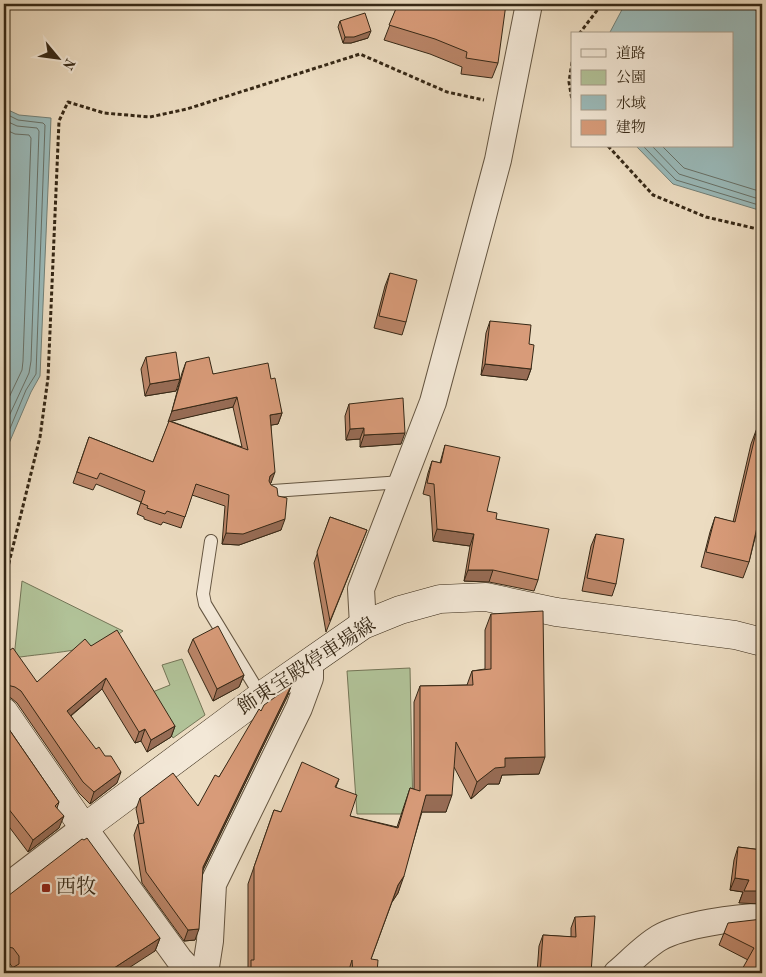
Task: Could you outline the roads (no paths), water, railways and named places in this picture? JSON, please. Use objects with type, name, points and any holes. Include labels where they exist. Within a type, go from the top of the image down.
[{"type":"main road","name":"飾東宝殿停車場線","points":[[84,828],[261,696],[363,625],[400,610],[440,599],[486,597],[556,612],[735,635],[762,642]]},
{"type":"main road","points":[[4,712],[84,828]]},
{"type":"street","points":[[363,625],[361,589],[438,384],[496,169],[529,4]]},
{"type":"street","points":[[205,973],[210,941],[213,884],[300,708],[310,678],[310,662]]},
{"type":"street","points":[[4,889],[84,828],[179,959],[192,973]]},
{"type":"street","points":[[617,973],[660,938],[692,928],[743,917],[762,917]]},
{"type":"lane","points":[[273,491],[402,482]]},
{"type":"lane","points":[[211,541],[203,594],[205,604],[261,696]]},
{"type":"water","points":[[625,4],[745,4],[762,14],[762,211],[673,184],[638,148],[734,148],[734,32],[610,32]]},
{"type":"water","points":[[4,108],[19,115],[51,118],[40,376],[31,392],[4,455]]},
{"type":"place","name":"西牧","points":[[46,888]]}]
